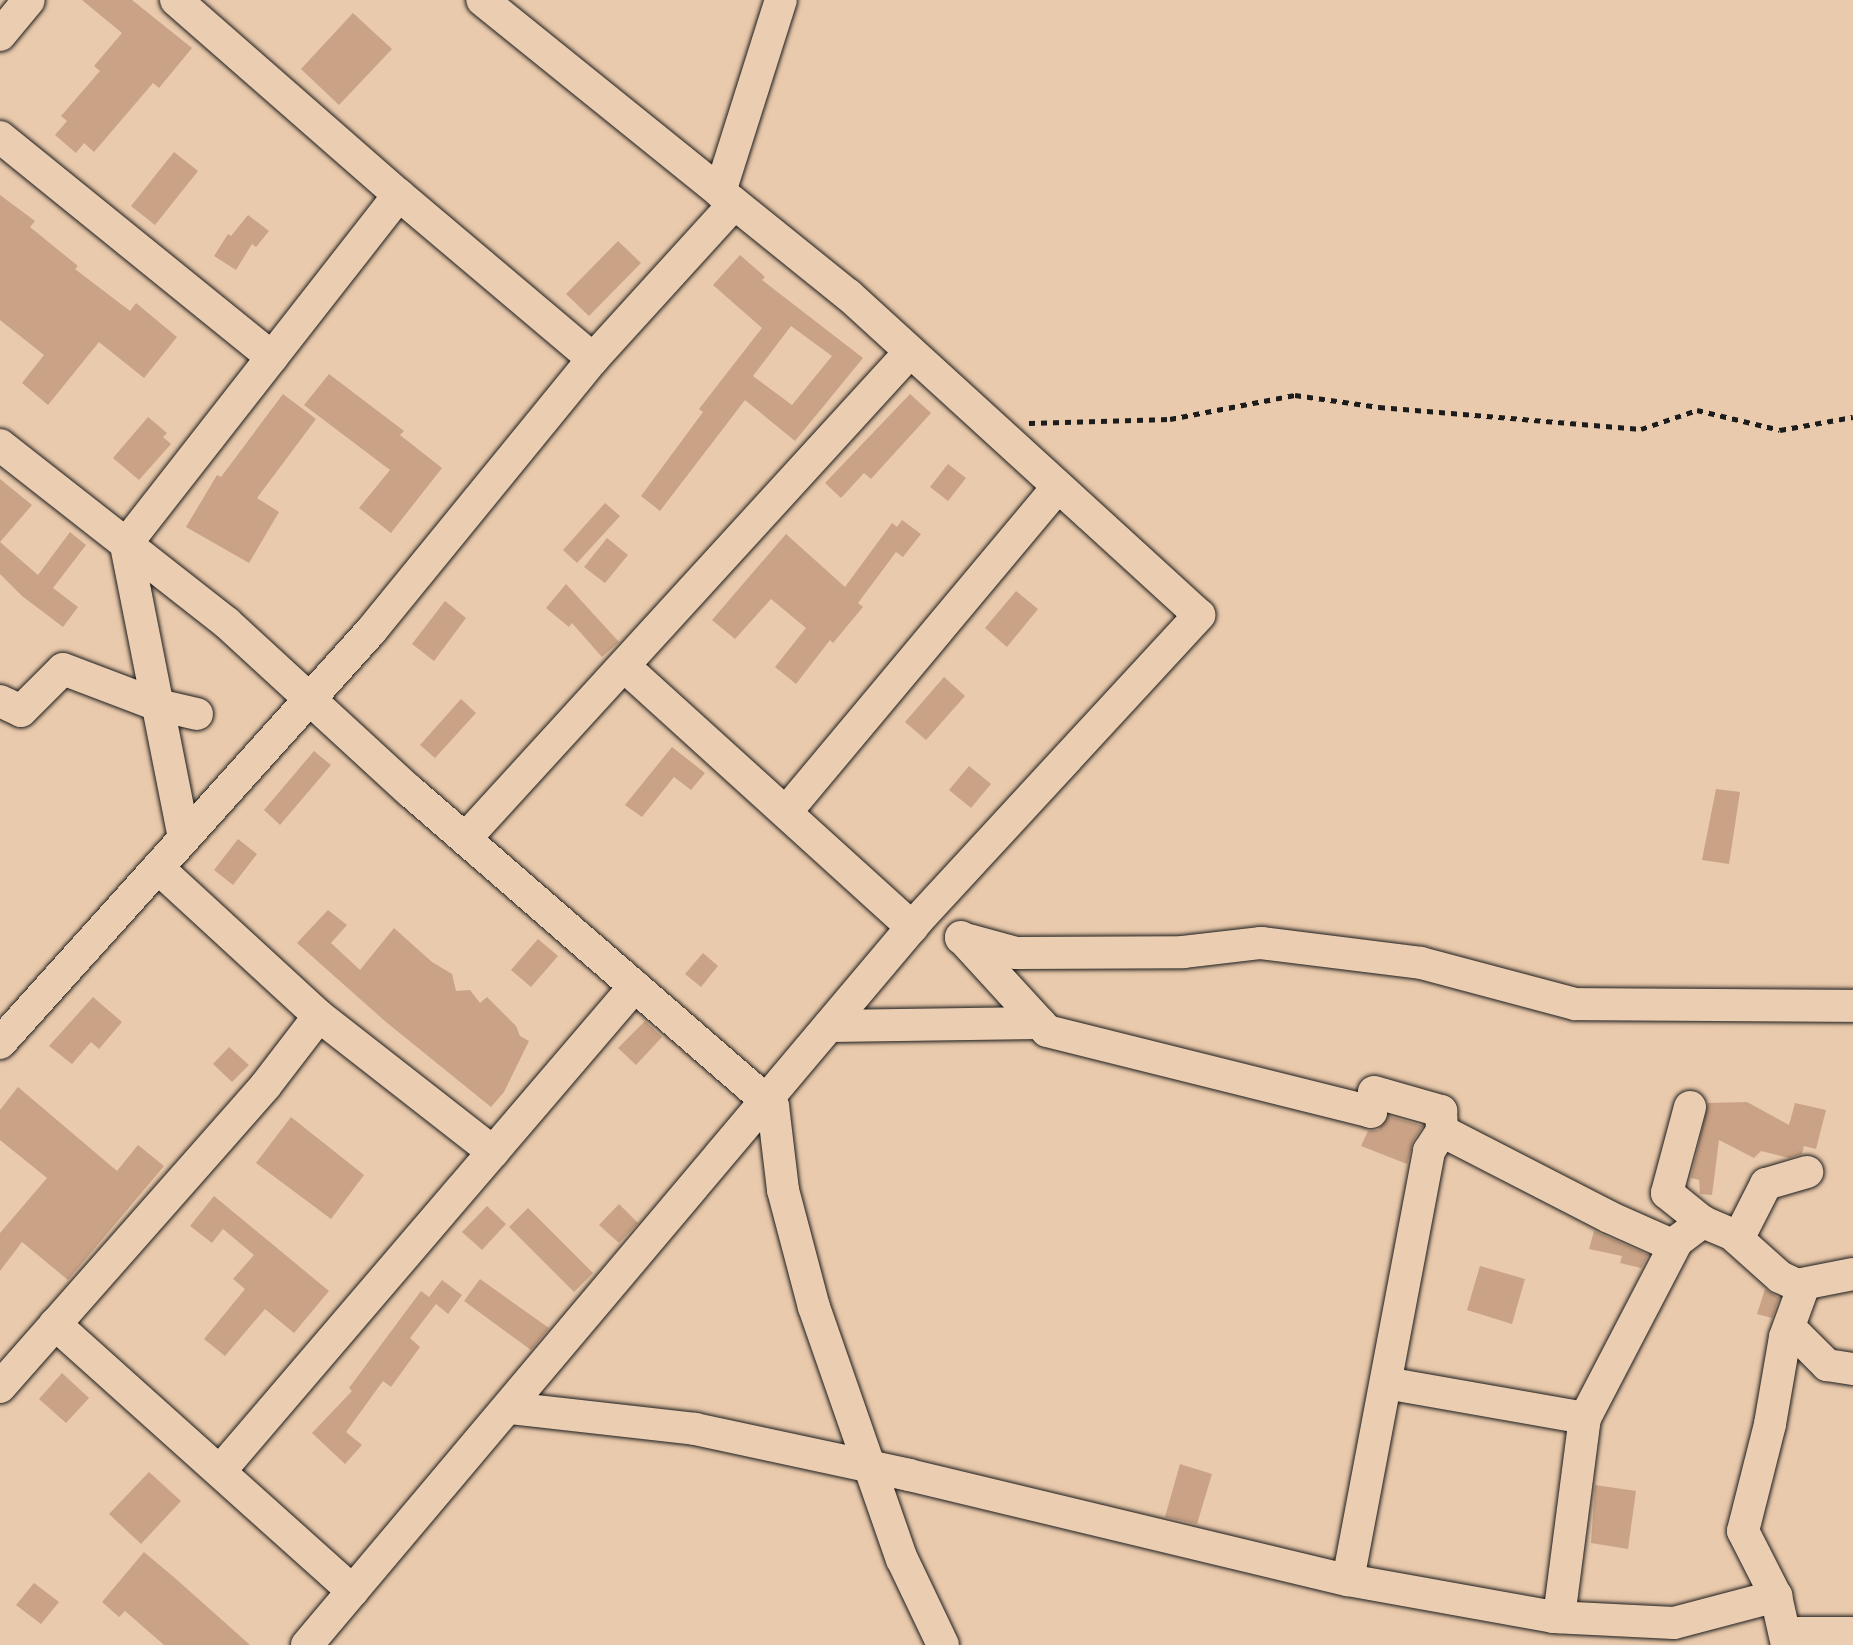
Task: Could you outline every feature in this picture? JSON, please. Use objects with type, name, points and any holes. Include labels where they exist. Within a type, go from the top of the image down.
[{"type":"street","points":[[0,35],[29,0]]},
{"type":"street","points":[[176,0],[593,359]]},
{"type":"street","points":[[307,1645],[919,919],[1199,615],[848,295],[482,0]]},
{"type":"street","points":[[4,1030],[158,868],[371,631],[727,198],[781,0]]},
{"type":"street","points":[[0,137],[272,357]]},
{"type":"street","points":[[184,838],[126,544],[399,195]]},
{"type":"street","points":[[465,839],[910,352]]},
{"type":"street","points":[[0,445],[227,623],[465,839],[773,1106],[783,1190],[814,1307],[902,1559],[943,1645]]},
{"type":"street","points":[[786,812],[1058,487]]},
{"type":"street","points":[[624,666],[786,812],[919,919],[961,937],[1016,953],[1183,952],[1261,943],[1421,963],[1575,1004],[1853,1006]]},
{"type":"street","points":[[0,701],[21,711],[63,669],[158,705],[197,714]]},
{"type":"street","points":[[158,868],[319,1016],[493,1152]]},
{"type":"street","points":[[961,937],[1047,1031],[1371,1112],[1374,1092],[1441,1111],[1442,1131],[1429,1151],[1348,1580]]},
{"type":"street","points":[[220,1471],[635,986]]},
{"type":"street","points":[[0,1387],[266,1085],[319,1016]]},
{"type":"street","points":[[829,1026],[1040,1023]]},
{"type":"street","points":[[1690,1107],[1667,1193],[1703,1222],[1738,1239],[1780,1277],[1804,1285],[1853,1274]]},
{"type":"street","points":[[1442,1131],[1609,1217],[1672,1245],[1703,1222]]},
{"type":"street","points":[[1738,1239],[1766,1184],[1807,1172]]},
{"type":"street","points":[[1559,1617],[1585,1418],[1677,1241]]},
{"type":"street","points":[[1804,1285],[1789,1327],[1743,1531],[1776,1596],[1786,1639],[1853,1633]]},
{"type":"street","points":[[55,1324],[353,1591]]},
{"type":"street","points":[[1789,1327],[1827,1365],[1853,1369]]},
{"type":"street","points":[[1386,1383],[1585,1418]]},
{"type":"street","points":[[509,1408],[695,1429],[869,1466],[1348,1580],[1559,1617],[1674,1623],[1776,1596]]},
{"type":"path","points":[[1001,435],[1017,424],[1170,419],[1295,395],[1379,407],[1641,429],[1697,410],[1780,430],[1853,417]]},
{"type":"building","points":[[82,0],[132,0],[192,48],[159,88],[153,83],[94,152],[84,143],[76,153],[55,135],[67,121],[61,116],[100,71],[94,66],[122,33]]},
{"type":"building","points":[[353,13],[392,49],[339,105],[301,69]]},
{"type":"building","points":[[174,152],[198,171],[155,225],[131,206]]},
{"type":"building","points":[[0,195],[35,221],[30,227],[78,266],[75,269],[130,311],[136,303],[177,337],[144,378],[99,342],[48,405],[22,383],[44,355],[0,320]]},
{"type":"building","points":[[248,215],[269,231],[256,247],[252,244],[236,270],[214,256],[228,234],[231,236]]},
{"type":"building","points":[[618,241],[641,263],[589,316],[566,294]]},
{"type":"building","points":[[740,255],[765,277],[762,280],[863,358],[795,441],[745,400],[660,511],[641,496],[703,412],[699,409],[762,328],[713,285]],"holes":[[[791,326],[832,356],[792,405],[753,376]]]},
{"type":"building","points":[[329,374],[404,431],[400,435],[442,468],[391,533],[359,508],[390,470],[304,405]]},
{"type":"building","points":[[283,394],[316,419],[257,498],[279,512],[249,563],[186,527],[217,475],[221,477]]},
{"type":"building","points":[[910,394],[931,413],[871,479],[864,473],[841,498],[825,483]]},
{"type":"building","points":[[148,417],[167,433],[163,437],[171,444],[139,480],[113,458]]},
{"type":"building","points":[[948,464],[966,478],[948,501],[930,487]]},
{"type":"building","points":[[0,479],[32,505],[0,542]]},
{"type":"building","points":[[605,503],[620,516],[577,563],[563,550]]},
{"type":"building","points":[[902,520],[921,534],[903,557],[896,552],[858,603],[863,607],[833,643],[830,640],[796,684],[775,667],[806,628],[771,599],[735,639],[712,620],[786,534],[845,587],[892,523],[897,527]]},
{"type":"building","points":[[70,532],[86,545],[53,588],[78,607],[63,627],[22,596],[0,574],[0,542],[38,575]]},
{"type":"building","points":[[607,538],[628,555],[605,583],[584,567]]},
{"type":"building","points":[[566,584],[619,642],[602,657],[572,623],[569,627],[546,608]]},
{"type":"building","points":[[1016,591],[1038,609],[1007,647],[985,628]]},
{"type":"building","points":[[445,601],[466,618],[434,661],[412,644]]},
{"type":"building","points":[[944,677],[965,696],[926,740],[905,722]]},
{"type":"building","points":[[461,699],[476,713],[435,758],[420,745]]},
{"type":"building","points":[[672,747],[705,773],[691,790],[674,777],[642,817],[625,805]]},
{"type":"building","points":[[314,751],[331,765],[280,825],[264,810]]},
{"type":"building","points":[[969,766],[991,784],[971,808],[949,790]]},
{"type":"building","points":[[1716,789],[1740,792],[1729,864],[1702,860]]},
{"type":"building","points":[[238,839],[257,854],[233,885],[214,870]]},
{"type":"building","points":[[328,910],[347,925],[331,943],[360,970],[394,928],[432,962],[452,974],[456,991],[470,990],[480,1003],[487,997],[516,1026],[520,1036],[529,1041],[504,1092],[491,1107],[386,1022],[297,943]]},
{"type":"building","points":[[538,939],[558,956],[531,987],[511,970]]},
{"type":"building","points":[[703,953],[718,966],[701,987],[685,974]]},
{"type":"building","points":[[93,997],[122,1022],[99,1049],[91,1042],[72,1064],[49,1046]]},
{"type":"building","points":[[645,1021],[662,1037],[636,1065],[618,1048]]},
{"type":"building","points":[[229,1047],[249,1065],[232,1082],[213,1064]]},
{"type":"building","points":[[18,1087],[117,1171],[138,1145],[164,1166],[68,1280],[22,1242],[0,1271],[0,1233],[47,1178],[0,1140],[0,1110]]},
{"type":"building","points":[[1747,1102],[1789,1125],[1795,1103],[1826,1110],[1816,1149],[1804,1146],[1802,1154],[1789,1158],[1761,1151],[1754,1158],[1719,1140],[1712,1195],[1700,1194],[1699,1180],[1691,1178],[1708,1103]]},
{"type":"building","points":[[1389,1116],[1423,1126],[1413,1141],[1407,1164],[1361,1146],[1368,1131],[1378,1130]]},
{"type":"building","points":[[291,1117],[364,1175],[331,1219],[256,1163]]},
{"type":"building","points":[[214,1196],[329,1291],[294,1333],[265,1309],[225,1356],[204,1339],[245,1289],[233,1279],[254,1255],[223,1229],[212,1243],[190,1226]]},
{"type":"building","points":[[619,1204],[638,1223],[619,1243],[599,1225]]},
{"type":"building","points":[[487,1206],[506,1224],[482,1250],[462,1232]]},
{"type":"building","points":[[528,1208],[593,1273],[574,1292],[509,1227]]},
{"type":"building","points":[[1594,1231],[1648,1255],[1641,1268],[1620,1263],[1622,1256],[1589,1249]]},
{"type":"building","points":[[1480,1266],[1525,1279],[1512,1324],[1467,1310]]},
{"type":"building","points":[[480,1279],[549,1328],[531,1350],[464,1301]]},
{"type":"building","points":[[442,1280],[462,1295],[448,1314],[436,1304],[410,1338],[420,1347],[391,1387],[383,1381],[346,1432],[362,1445],[345,1464],[312,1433],[352,1391],[349,1388],[421,1291],[429,1297]]},
{"type":"building","points":[[1765,1289],[1779,1298],[1772,1318],[1757,1314]]},
{"type":"building","points":[[62,1373],[89,1398],[66,1423],[39,1399]]},
{"type":"building","points":[[1180,1464],[1212,1474],[1197,1524],[1165,1517]]},
{"type":"building","points":[[149,1472],[181,1501],[141,1544],[109,1514]]},
{"type":"building","points":[[1595,1485],[1636,1491],[1628,1549],[1591,1543]]},
{"type":"building","points":[[144,1552],[250,1645],[164,1645],[125,1611],[119,1617],[102,1602]]},
{"type":"building","points":[[34,1583],[59,1602],[41,1624],[16,1605]]}]
